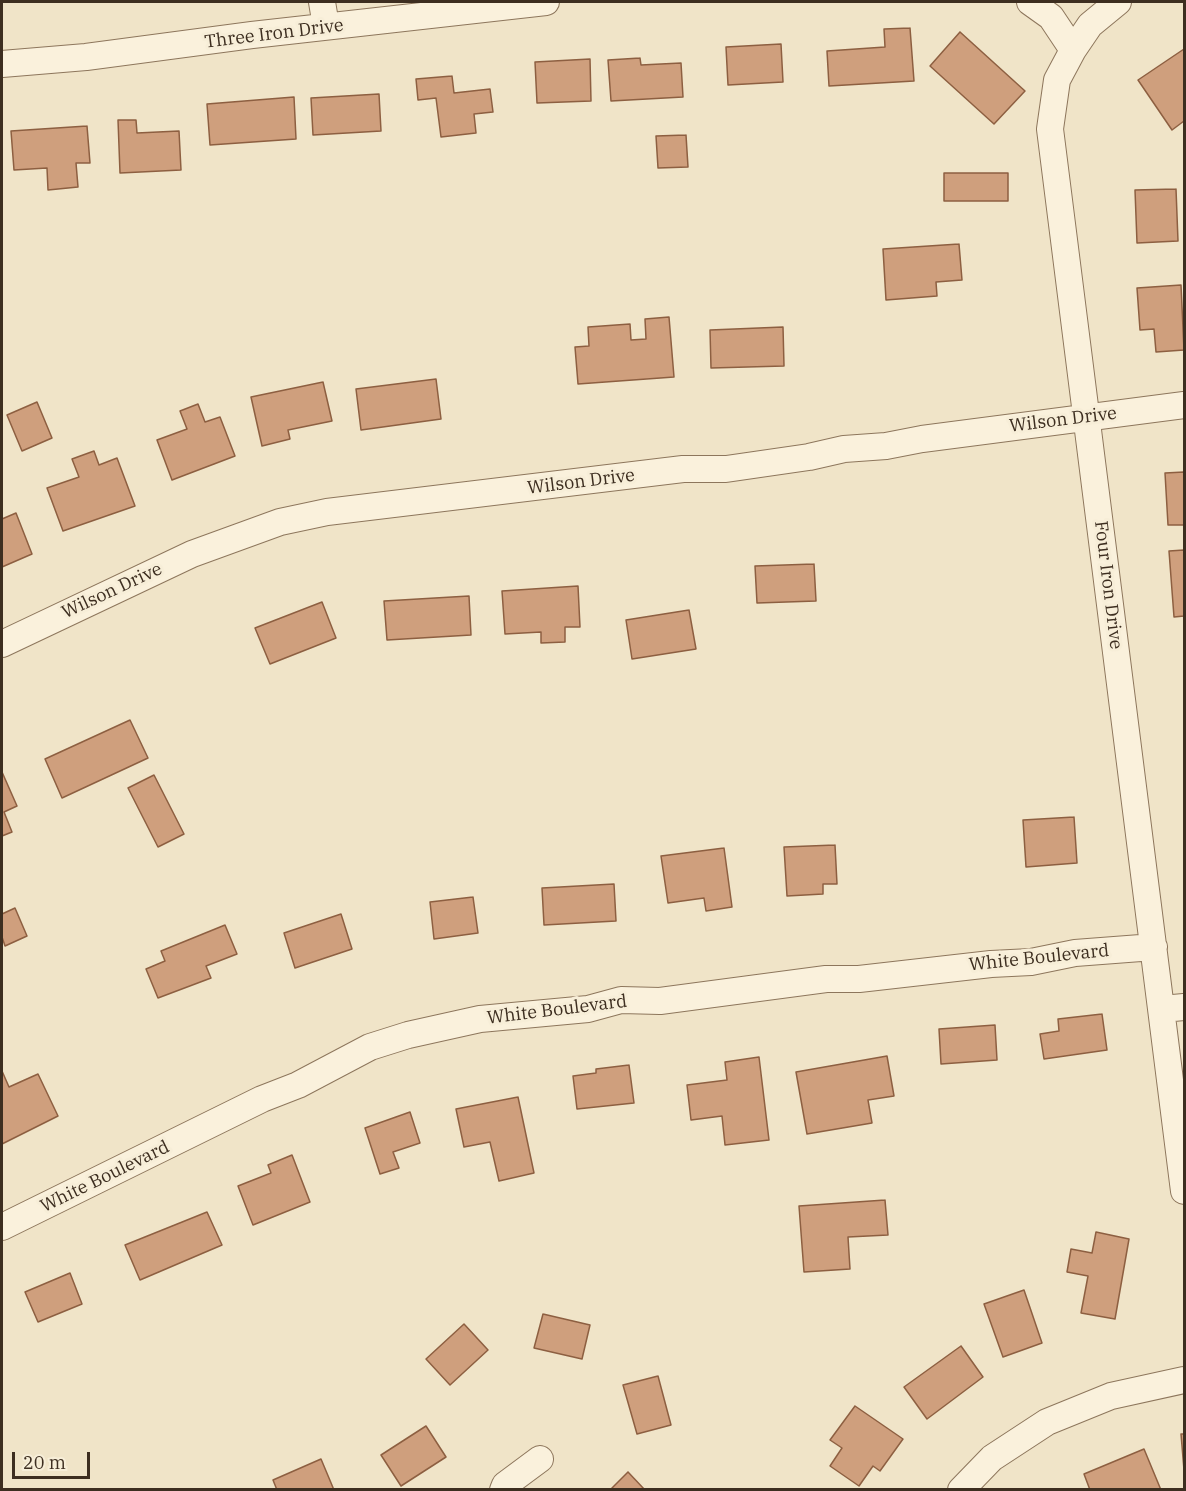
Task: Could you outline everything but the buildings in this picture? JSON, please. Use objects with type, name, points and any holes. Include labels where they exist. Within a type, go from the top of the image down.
[{"type":"street","name":"Three Iron Drive","points":[[2,64],[86,57],[324,14],[546,2]]},
{"type":"street","points":[[1030,2],[1050,17],[1073,50]]},
{"type":"street","name":"Four Iron Drive","points":[[1118,2],[1089,25],[1073,50],[1057,80],[1050,129],[1154,947],[1173,1009],[1185,1191]]},
{"type":"street","name":"Wilson Drive","points":[[2,644],[192,554],[280,522],[327,512],[683,469],[726,468],[808,457],[844,449],[886,446],[1185,405]]},
{"type":"street","name":"White Boulevard","points":[[2,1227],[262,1099],[298,1085],[370,1047],[408,1035],[480,1019],[588,1009],[621,1000],[660,1001],[826,979],[860,979],[980,965],[1031,962],[1075,953],[1154,947]]},
{"type":"street","points":[[961,1490],[992,1458],[1047,1422],[1111,1396],[1185,1380]]},
{"type":"street","points":[[503,1490],[505,1485],[540,1459]]}]
